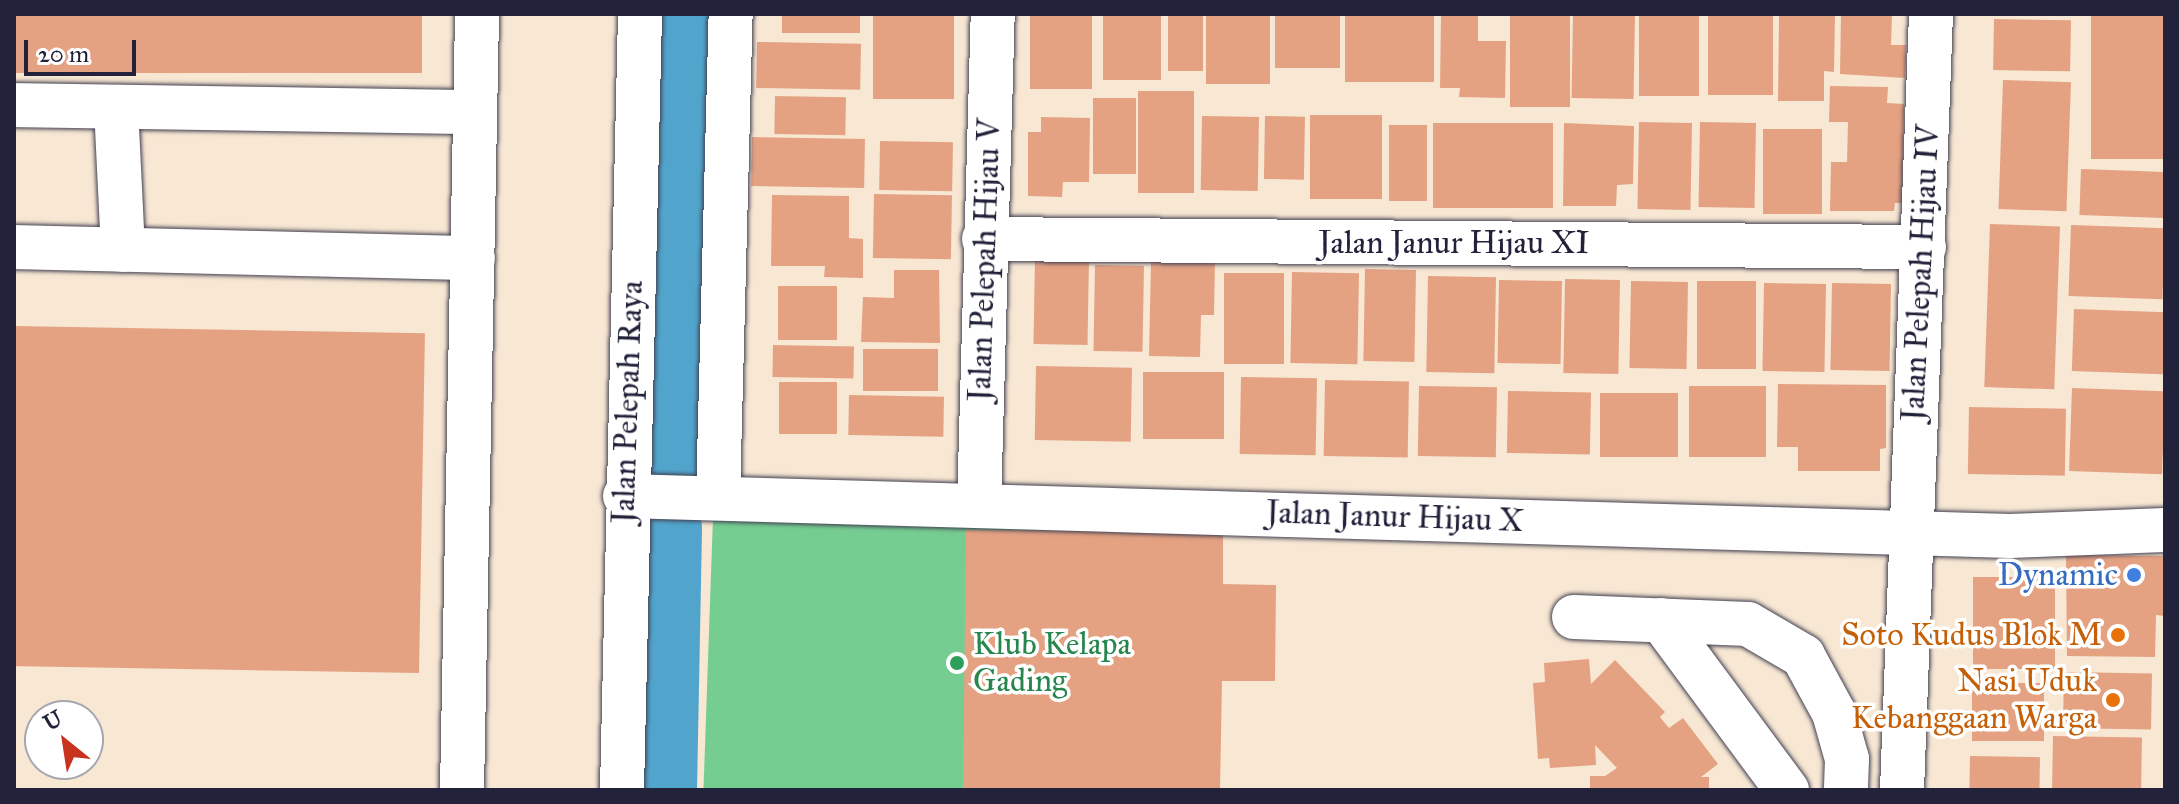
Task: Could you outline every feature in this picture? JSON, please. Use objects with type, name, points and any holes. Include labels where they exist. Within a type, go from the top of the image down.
[{"type":"street","points":[[462,790],[477,14]]},
{"type":"street","name":"Jalan Pelepah Raya","points":[[622,790],[625,496],[640,14]]},
{"type":"street","points":[[699,497],[731,14]]},
{"type":"street","name":"Jalan Pelepah Hijau V","points":[[979,506],[984,239],[993,14]]},
{"type":"street","name":"Jalan Pelepah Hijau IV","points":[[1902,790],[1909,531],[1924,247],[1931,14]]},
{"type":"street","points":[[14,105],[475,112]]},
{"type":"street","points":[[116,107],[123,250]]},
{"type":"street","name":"Jalan Janur Hijau XI","points":[[984,239],[1924,247]]},
{"type":"street","points":[[14,247],[473,258]]},
{"type":"street","name":"Jalan Janur Hijau X","points":[[625,496],[2010,536],[2165,530]]},
{"type":"street","points":[[1574,617],[1748,624],[1803,656],[1834,713],[1847,759],[1846,790]]},
{"type":"street","points":[[1661,620],[1787,790]]},
{"type":"green space","name":"Klub Kelapa Gading","points":[[713,517],[1206,534],[1197,790],[703,790]]},
{"type":"building","points":[[14,14],[422,14],[422,73],[14,73]]},
{"type":"building","points":[[782,14],[860,14],[860,33],[782,33]]},
{"type":"building","points":[[873,14],[954,14],[954,99],[873,99]]},
{"type":"building","points":[[1030,14],[1092,14],[1092,89],[1030,89]]},
{"type":"building","points":[[1103,14],[1161,14],[1161,80],[1103,80]]},
{"type":"building","points":[[1168,14],[1203,14],[1203,71],[1168,71]]},
{"type":"building","points":[[1206,14],[1270,14],[1270,84],[1206,84]]},
{"type":"building","points":[[1275,14],[1340,14],[1340,68],[1275,68]]},
{"type":"building","points":[[1345,14],[1434,14],[1434,82],[1345,82]]},
{"type":"building","points":[[1441,14],[1478,14],[1478,41],[1506,41],[1505,98],[1459,97],[1460,88],[1440,88]]},
{"type":"building","points":[[1510,14],[1570,14],[1570,107],[1510,107]]},
{"type":"building","points":[[1573,14],[1635,14],[1634,99],[1572,98]]},
{"type":"building","points":[[1708,14],[1773,14],[1773,95],[1708,95]]},
{"type":"building","points":[[1835,14],[1834,72],[1824,71],[1824,101],[1778,101],[1779,16]]},
{"type":"building","points":[[1841,14],[1892,14],[1891,45],[1906,45],[1905,78],[1840,74]]},
{"type":"building","points":[[2091,14],[2165,14],[2165,159],[2091,159]]},
{"type":"building","points":[[1639,15],[1699,15],[1699,96],[1639,96]]},
{"type":"building","points":[[1994,19],[2071,20],[2070,71],[1993,70]]},
{"type":"building","points":[[757,42],[861,44],[860,90],[756,88]]},
{"type":"building","points":[[2003,80],[2071,82],[2066,211],[1998,209]]},
{"type":"building","points":[[1830,86],[1888,87],[1887,103],[1904,104],[1902,203],[1895,203],[1894,211],[1830,211],[1831,162],[1847,162],[1848,122],[1829,122]]},
{"type":"building","points":[[1138,91],[1194,91],[1194,193],[1138,193]]},
{"type":"building","points":[[775,96],[846,97],[845,135],[774,134]]},
{"type":"building","points":[[1093,98],[1136,98],[1136,174],[1093,174]]},
{"type":"building","points":[[1310,115],[1382,115],[1382,199],[1310,199]]},
{"type":"building","points":[[1202,116],[1259,117],[1258,191],[1201,190]]},
{"type":"building","points":[[1265,116],[1305,117],[1304,180],[1264,179]]},
{"type":"building","points":[[1041,117],[1090,118],[1089,182],[1063,182],[1062,197],[1028,196],[1028,132],[1041,132]]},
{"type":"building","points":[[1639,122],[1692,123],[1690,210],[1637,209]]},
{"type":"building","points":[[1700,122],[1756,123],[1755,208],[1699,207]]},
{"type":"building","points":[[1433,123],[1553,123],[1553,208],[1433,208]]},
{"type":"building","points":[[1564,123],[1634,126],[1633,184],[1617,185],[1616,206],[1563,206]]},
{"type":"building","points":[[1389,125],[1427,125],[1427,201],[1389,201]]},
{"type":"building","points":[[1763,129],[1822,129],[1822,214],[1763,214]]},
{"type":"building","points":[[752,137],[865,139],[864,188],[751,186]]},
{"type":"building","points":[[880,141],[953,142],[952,191],[879,190]]},
{"type":"building","points":[[2081,169],[2165,172],[2163,218],[2079,215]]},
{"type":"building","points":[[874,194],[952,195],[951,259],[873,258]]},
{"type":"building","points":[[772,195],[849,196],[849,238],[863,239],[863,278],[824,277],[825,266],[771,266]]},
{"type":"building","points":[[1990,224],[2060,226],[2054,389],[1984,387]]},
{"type":"building","points":[[2071,225],[2165,228],[2162,299],[2069,296]]},
{"type":"building","points":[[1035,258],[1089,259],[1087,345],[1033,344]]},
{"type":"building","points":[[1215,259],[1214,315],[1201,315],[1200,357],[1149,356],[1151,262]]},
{"type":"building","points":[[1095,265],[1144,266],[1142,352],[1093,351]]},
{"type":"building","points":[[1365,269],[1416,270],[1414,362],[1363,361]]},
{"type":"building","points":[[894,270],[939,270],[940,343],[861,342],[863,297],[894,298]]},
{"type":"building","points":[[1292,272],[1359,273],[1357,364],[1290,363]]},
{"type":"building","points":[[1224,273],[1284,273],[1284,364],[1224,364]]},
{"type":"building","points":[[1428,276],[1496,277],[1494,373],[1426,372]]},
{"type":"building","points":[[1565,279],[1620,280],[1618,374],[1563,373]]},
{"type":"building","points":[[1499,280],[1562,281],[1561,364],[1498,363]]},
{"type":"building","points":[[1631,281],[1688,282],[1686,369],[1629,368]]},
{"type":"building","points":[[1697,281],[1756,281],[1756,369],[1697,369]]},
{"type":"building","points":[[1764,283],[1826,284],[1824,372],[1762,371]]},
{"type":"building","points":[[1832,283],[1891,284],[1889,371],[1830,370]]},
{"type":"building","points":[[778,286],[837,286],[837,340],[778,340]]},
{"type":"building","points":[[2074,309],[2165,312],[2163,374],[2072,371]]},
{"type":"building","points":[[14,326],[425,333],[419,673],[14,666]]},
{"type":"building","points":[[773,345],[854,346],[853,378],[772,377]]},
{"type":"building","points":[[863,349],[938,349],[938,391],[863,391]]},
{"type":"building","points":[[1036,366],[1132,368],[1131,442],[1035,440]]},
{"type":"building","points":[[1143,372],[1224,372],[1224,439],[1143,439]]},
{"type":"building","points":[[1241,377],[1317,378],[1316,455],[1240,454]]},
{"type":"building","points":[[1325,380],[1409,381],[1408,457],[1324,456]]},
{"type":"building","points":[[779,382],[837,382],[837,434],[779,434]]},
{"type":"building","points":[[1778,384],[1886,385],[1886,448],[1880,449],[1880,471],[1798,471],[1798,447],[1777,447]]},
{"type":"building","points":[[1419,386],[1497,387],[1496,457],[1418,456]]},
{"type":"building","points":[[1689,386],[1766,386],[1766,457],[1689,457]]},
{"type":"building","points":[[2072,388],[2165,391],[2162,474],[2069,471]]},
{"type":"building","points":[[1508,391],[1591,392],[1590,454],[1507,453]]},
{"type":"building","points":[[1600,393],[1678,393],[1678,457],[1600,457]]},
{"type":"building","points":[[849,395],[944,397],[943,437],[848,435]]},
{"type":"building","points":[[1969,407],[2066,409],[2065,476],[1968,474]]},
{"type":"building","points":[[966,530],[1223,531],[1223,584],[1276,585],[1275,681],[1222,681],[1220,790],[963,790]]},
{"type":"building","points":[[2066,555],[2165,556],[2165,616],[2156,615],[2155,657],[2067,656]]},
{"type":"building","points":[[1973,577],[2055,577],[2055,669],[1973,669]]},
{"type":"building","points":[[1589,659],[1591,684],[1615,660],[1665,712],[1660,717],[1669,728],[1683,718],[1718,764],[1701,777],[1709,777],[1709,790],[1590,790],[1590,776],[1605,776],[1617,768],[1595,745],[1596,765],[1550,768],[1549,758],[1538,759],[1533,683],[1545,682],[1544,663]]},
{"type":"building","points":[[2064,672],[2152,674],[2151,730],[2063,728]]},
{"type":"building","points":[[1972,683],[2044,683],[2044,741],[1972,741]]},
{"type":"building","points":[[2053,736],[2142,738],[2141,790],[2052,790]]},
{"type":"building","points":[[1970,756],[2040,757],[2039,790],[1969,790]]},
{"type":"waterway","points":[[670,467],[682,14]]},
{"type":"waterway","points":[[664,790],[669,528]]},
{"type":"place","name":"Dynamic","points":[[2134,575]]},
{"type":"place","name":"Soto Kudus Blok M","points":[[2118,635]]},
{"type":"place","name":"Klub Kelapa Gading","points":[[957,663]]},
{"type":"place","name":"Nasi Uduk Kebanggaan Warga","points":[[2113,700]]}]
